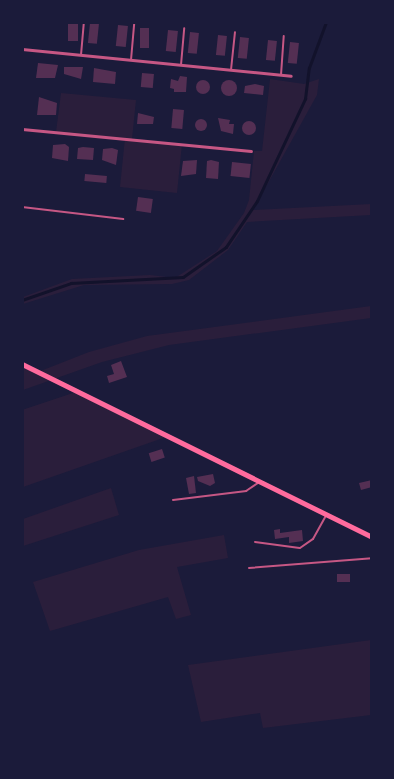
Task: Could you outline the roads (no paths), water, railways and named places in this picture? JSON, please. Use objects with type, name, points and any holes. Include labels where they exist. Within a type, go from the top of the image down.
[{"type":"main road","points":[[22,364],[258,483],[372,537]]},
{"type":"street","points":[[22,49],[292,76]]},
{"type":"street","points":[[22,129],[251,152]]},
{"type":"lane","points":[[81,55],[84,22]]},
{"type":"lane","points":[[131,60],[134,22]]},
{"type":"lane","points":[[181,65],[184,28]]},
{"type":"lane","points":[[231,70],[235,32]]},
{"type":"lane","points":[[281,75],[284,36]]},
{"type":"lane","points":[[22,207],[123,219]]},
{"type":"lane","points":[[173,500],[246,491],[258,483]]},
{"type":"lane","points":[[255,542],[300,548],[313,539],[326,516]]},
{"type":"lane","points":[[249,568],[372,558]]},
{"type":"waterway","points":[[22,300],[71,283],[183,277],[226,247],[257,201],[305,99],[309,68],[326,22]]}]
